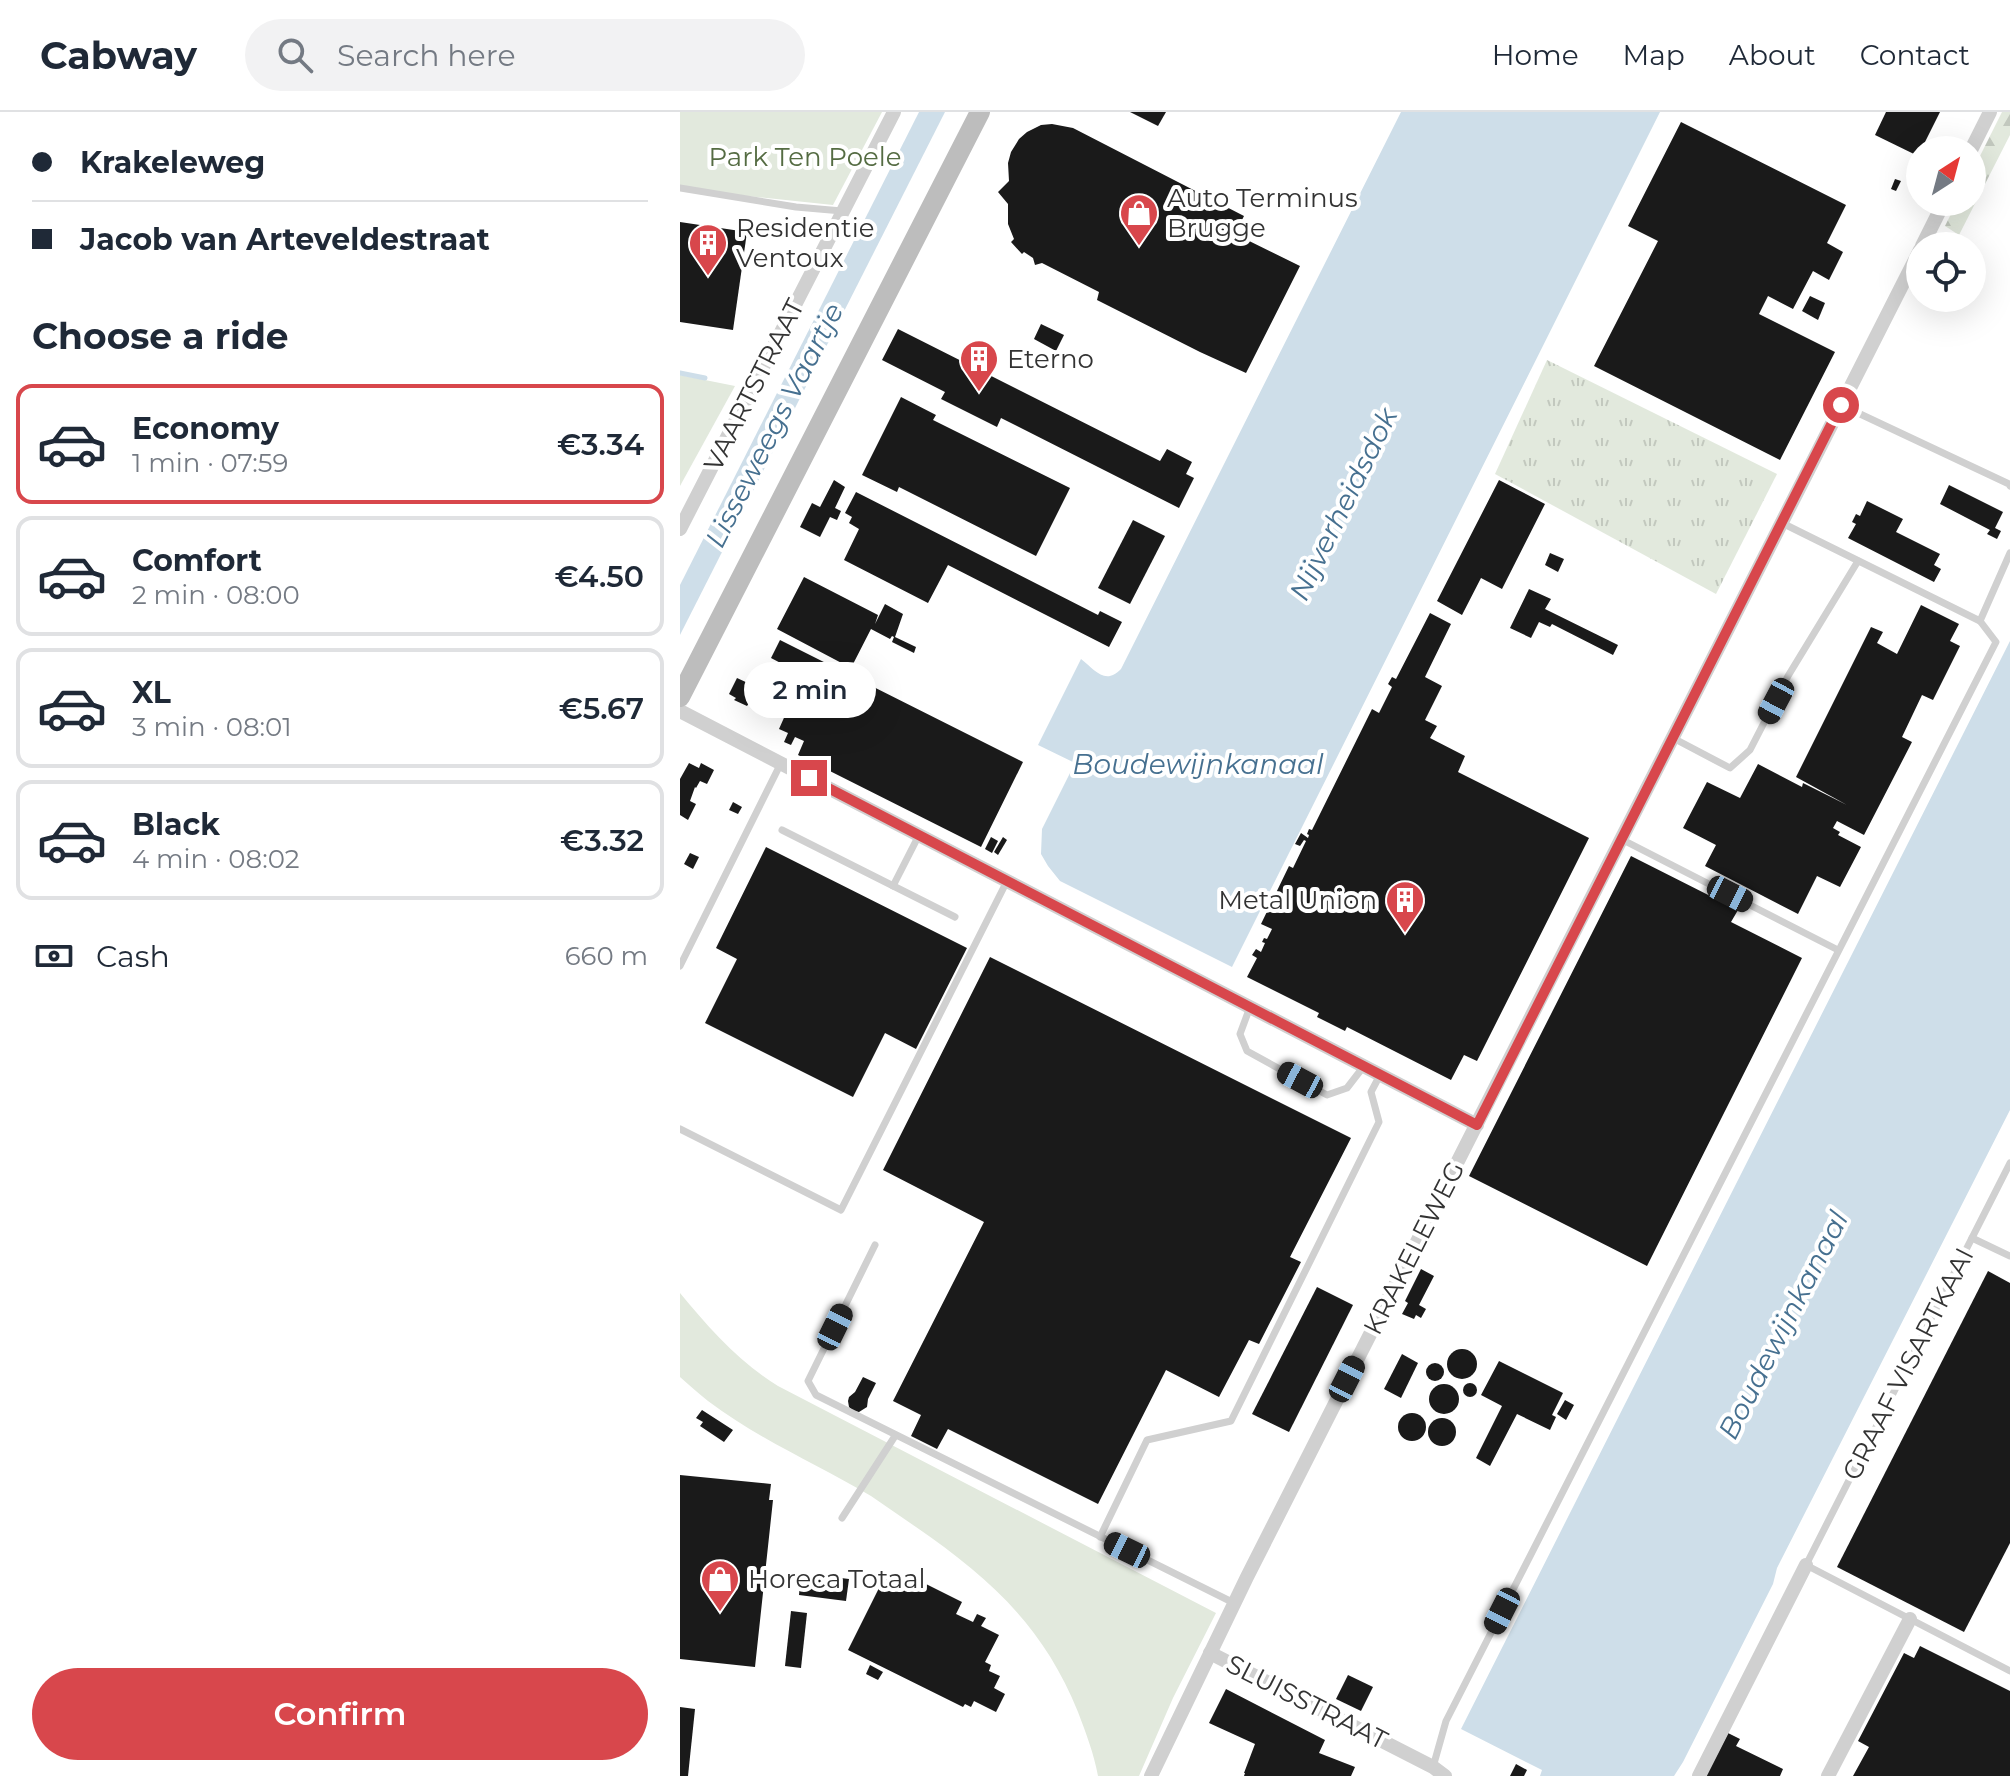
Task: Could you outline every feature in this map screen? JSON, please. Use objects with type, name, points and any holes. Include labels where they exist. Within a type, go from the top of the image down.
[{"type":"main road","points":[[680,697],[980,112]]},
{"type":"street","name":"VAARTSTRAAT","points":[[680,529],[894,112]]},
{"type":"street","points":[[1978,136],[1990,112]]},
{"type":"street","name":"KRAKELEWEG","points":[[1151,1776],[1234,1603],[1906,277]]},
{"type":"street","points":[[680,711],[1477,1125]]},
{"type":"street","points":[[1699,1776],[1806,1565]]},
{"type":"street","points":[[1828,1776],[1910,1619]]},
{"type":"street","name":"SLUISSTRAAT","points":[[1210,1653],[1439,1771]]},
{"type":"lane","points":[[680,188],[796,207],[842,211]]},
{"type":"lane","points":[[1841,405],[2010,486]]},
{"type":"lane","points":[[1439,1771],[1446,1721],[1996,642],[1980,621],[1782,523]]},
{"type":"lane","points":[[1980,621],[2010,553]]},
{"type":"lane","points":[[1673,738],[1730,768],[1750,750],[1788,676],[1858,561]]},
{"type":"lane","points":[[680,966],[781,763]]},
{"type":"lane","points":[[782,830],[955,917]]},
{"type":"lane","points":[[893,886],[919,835]]},
{"type":"lane","points":[[1621,839],[1838,950]]},
{"type":"lane","points":[[680,1129],[841,1210],[1007,881]]},
{"type":"lane","points":[[1250,1007],[1240,1034],[1247,1051],[1327,1095],[1347,1088],[1364,1066]]},
{"type":"lane","points":[[1100,1537],[1147,1440],[1231,1421],[1379,1122],[1371,1092],[1380,1074]]},
{"type":"lane","name":"GRAAF VISARTKAAI","points":[[1806,1565],[2010,1163]]},
{"type":"lane","points":[[1972,1238],[2010,1256]]},
{"type":"lane","points":[[875,1245],[808,1381],[816,1395],[1234,1603]]},
{"type":"lane","points":[[842,1518],[895,1436]]},
{"type":"lane","points":[[1806,1565],[2010,1671]]},
{"type":"green space","name":"Park Ten Poele","points":[[680,112],[882,112],[833,205],[680,189]]},
{"type":"green space","points":[[2002,112],[2010,112],[2010,135],[1986,182],[1986,144]]},
{"type":"green space","points":[[1950,216],[1969,216],[1961,232],[1945,226]]},
{"type":"green space","points":[[1547,360],[1777,474],[1716,594],[1495,474]]},
{"type":"green space","points":[[680,375],[735,386],[680,486]]},
{"type":"green space","points":[[680,1293],[738,1355],[778,1386],[1216,1613],[1173,1698],[1139,1776],[1098,1776],[1078,1712],[1049,1654],[1012,1607],[968,1565],[871,1496],[727,1415],[680,1377]]},
{"type":"water","name":"Lisseweegs Vaartje","points":[[919,112],[945,112],[680,635],[680,585]]},
{"type":"water","name":"Boudewijnkanaal","points":[[1401,112],[1660,112],[1232,967],[1060,881],[1041,854],[1042,829],[1075,763],[1038,745],[1081,659],[1105,676],[1121,669]]},
{"type":"water","name":"Boudewijnkanaal","points":[[2010,641],[2010,1110],[1674,1776],[1540,1776],[1542,1770],[1461,1729]]},
{"type":"building","points":[[1130,112],[1166,112],[1158,126]]},
{"type":"building","points":[[1886,112],[1940,112],[1928,136],[1906,136],[1906,150],[1875,135]]},
{"type":"building","points":[[1681,122],[1846,205],[1827,243],[1843,252],[1829,280],[1813,271],[1793,309],[1768,296],[1759,314],[1835,352],[1780,460],[1594,366],[1658,241],[1628,226]]},
{"type":"building","name":"Auto Terminus Brugge","points":[[1041,125],[1073,128],[1244,216],[1235,234],[1300,266],[1246,373],[1097,300],[1099,292],[1042,263],[1035,265],[1033,258],[1024,252],[1022,254],[1011,242],[1014,239],[1008,224],[1008,204],[998,192],[1009,181],[1011,152],[1027,132]]},
{"type":"building","points":[[1895,179],[1901,181],[1896,191],[1891,189]]},
{"type":"building","name":"Residentie Ventoux","points":[[680,222],[747,232],[733,330],[680,322]]},
{"type":"building","points":[[1810,296],[1825,303],[1818,320],[1802,311]]},
{"type":"building","points":[[1041,324],[1064,335],[1056,351],[1034,339]]},
{"type":"building","points":[[898,329],[1160,461],[1167,449],[1192,462],[1186,474],[1194,478],[1179,508],[1001,418],[997,427],[941,399],[945,392],[882,360]]},
{"type":"building","points":[[901,397],[936,415],[933,420],[1070,488],[1036,556],[899,487],[897,492],[862,475]]},
{"type":"building","points":[[834,480],[845,487],[835,508],[841,511],[837,520],[830,517],[820,537],[800,527],[812,503],[820,507]]},
{"type":"building","points":[[1499,480],[1545,504],[1502,589],[1481,578],[1462,615],[1437,601]]},
{"type":"building","points":[[1949,485],[2003,512],[1995,528],[2001,531],[1997,539],[1987,534],[1990,530],[1940,504]]},
{"type":"building","points":[[856,492],[1098,615],[1100,611],[1122,622],[1109,647],[948,565],[928,603],[844,560],[859,529],[849,523],[852,517],[845,513]]},
{"type":"building","points":[[1867,501],[1903,519],[1896,532],[1940,554],[1934,565],[1941,569],[1934,582],[1848,538],[1856,524],[1852,522],[1856,514],[1860,516]]},
{"type":"building","points":[[1133,520],[1165,536],[1130,604],[1098,588]]},
{"type":"building","points":[[1550,553],[1564,559],[1558,572],[1545,565]]},
{"type":"building","points":[[804,577],[878,615],[875,624],[885,604],[903,614],[895,637],[916,647],[914,653],[892,642],[894,637],[890,639],[871,629],[851,668],[777,629]]},
{"type":"building","points":[[1529,589],[1551,599],[1545,609],[1618,645],[1613,655],[1552,624],[1550,627],[1539,622],[1531,638],[1510,628]]},
{"type":"building","points":[[1921,605],[1959,624],[1950,641],[1960,646],[1933,700],[1922,695],[1902,737],[1912,742],[1864,835],[1837,821],[1833,828],[1840,832],[1838,835],[1861,847],[1840,887],[1817,876],[1798,914],[1705,866],[1716,845],[1683,828],[1707,782],[1740,798],[1758,764],[1802,787],[1803,783],[1847,805],[1796,777],[1871,627],[1883,632],[1877,643],[1897,654]]},
{"type":"building","name":"Metal Union","points":[[1430,613],[1451,624],[1425,677],[1442,686],[1425,720],[1437,726],[1430,738],[1465,756],[1458,772],[1589,838],[1477,1061],[1464,1055],[1451,1080],[1347,1027],[1345,1031],[1317,1017],[1319,1013],[1247,977],[1257,958],[1252,955],[1256,949],[1261,952],[1265,943],[1262,942],[1272,929],[1261,924],[1289,866],[1293,868],[1306,841],[1300,846],[1295,844],[1301,833],[1308,838],[1309,829],[1312,830],[1372,709],[1379,713],[1392,687],[1388,684],[1392,677],[1396,679]]},
{"type":"building","points":[[780,640],[1023,762],[981,847],[798,755],[804,741],[795,737],[791,745],[784,742],[788,733],[779,729],[787,711],[774,705],[792,669],[771,658]]},
{"type":"building","points":[[754,676],[762,680],[757,698],[754,696],[747,706],[734,700],[736,698],[729,694],[737,678],[750,684]]},
{"type":"building","points":[[689,763],[699,768],[701,763],[714,770],[707,784],[700,781],[695,787],[690,801],[696,804],[688,820],[680,815],[680,779]]},
{"type":"building","points":[[733,802],[742,807],[738,814],[729,810]]},
{"type":"building","points":[[991,837],[998,841],[992,853],[985,849]]},
{"type":"building","points":[[1003,837],[1007,840],[998,855],[994,852]]},
{"type":"building","points":[[766,847],[967,948],[916,1049],[885,1033],[853,1097],[705,1023],[737,959],[716,948]]},
{"type":"building","points":[[690,853],[699,857],[693,869],[684,864]]},
{"type":"building","points":[[1631,856],[1738,910],[1731,922],[1802,958],[1647,1266],[1469,1176]]},
{"type":"building","points":[[990,957],[1351,1138],[1290,1257],[1301,1262],[1259,1344],[1249,1340],[1219,1397],[1166,1370],[1098,1504],[948,1429],[937,1449],[911,1436],[921,1415],[893,1401],[984,1222],[883,1170]]},
{"type":"building","points":[[1421,1269],[1434,1276],[1419,1305],[1426,1309],[1421,1318],[1416,1315],[1414,1319],[1402,1314]]},
{"type":"building","points":[[1988,1271],[2010,1283],[2010,1543],[1964,1632],[1837,1567]]},
{"type":"building","points":[[1317,1287],[1353,1305],[1289,1432],[1252,1414]]},
{"type":"building","points":[[1462,1349],[1473,1353],[1477,1364],[1473,1375],[1462,1379],[1451,1375],[1447,1364],[1451,1353]]},
{"type":"building","points":[[1402,1354],[1418,1363],[1401,1398],[1384,1389]]},
{"type":"building","points":[[1499,1361],[1563,1393],[1552,1415],[1556,1417],[1550,1430],[1517,1414],[1490,1466],[1476,1458],[1502,1406],[1481,1395]]},
{"type":"building","points":[[1435,1363],[1444,1372],[1435,1381],[1426,1372]]},
{"type":"building","points":[[863,1377],[876,1383],[867,1407],[859,1412],[853,1411],[849,1407],[849,1397]]},
{"type":"building","points":[[1470,1383],[1477,1390],[1470,1397],[1463,1390]]},
{"type":"building","points":[[1444,1384],[1455,1388],[1459,1399],[1455,1410],[1444,1414],[1433,1410],[1429,1399],[1433,1388]]},
{"type":"building","points":[[1565,1400],[1574,1405],[1566,1420],[1557,1414]]},
{"type":"building","points":[[702,1410],[733,1430],[724,1442],[700,1426],[703,1422],[696,1418]]},
{"type":"building","points":[[1412,1413],[1422,1417],[1426,1427],[1422,1437],[1412,1441],[1402,1437],[1398,1427],[1402,1417]]},
{"type":"building","points":[[1442,1418],[1452,1422],[1456,1432],[1452,1442],[1442,1446],[1432,1442],[1428,1432],[1432,1422]]},
{"type":"building","name":"Horeca Totaal","points":[[680,1475],[771,1484],[769,1500],[773,1500],[755,1667],[680,1659]]},
{"type":"building","points":[[801,1573],[849,1579],[846,1601],[799,1595]]},
{"type":"building","points":[[908,1575],[962,1602],[956,1614],[973,1622],[977,1614],[986,1618],[981,1626],[999,1635],[985,1662],[991,1665],[989,1671],[1000,1676],[994,1688],[1005,1694],[996,1712],[974,1701],[971,1707],[965,1704],[963,1707],[848,1650],[884,1578],[902,1587]]},
{"type":"building","points":[[791,1611],[807,1613],[801,1668],[785,1666]]},
{"type":"building","points":[[1920,1646],[2010,1691],[2010,1776],[1853,1776],[1869,1747],[1858,1741],[1904,1653],[1914,1658]]},
{"type":"building","points":[[870,1665],[883,1672],[878,1680],[866,1674]]},
{"type":"building","points":[[1348,1675],[1373,1687],[1361,1711],[1336,1699]]},
{"type":"building","points":[[1226,1689],[1325,1740],[1319,1753],[1355,1767],[1351,1776],[1244,1776],[1255,1744],[1209,1723]]},
{"type":"building","points":[[680,1707],[695,1709],[688,1776],[680,1776]]},
{"type":"building","points":[[1728,1733],[1740,1739],[1736,1746],[1783,1769],[1780,1776],[1706,1776]]},
{"type":"building","points":[[1516,1764],[1527,1770],[1524,1776],[1510,1776]]},
{"type":"waterway","points":[[680,373],[705,378]]},
{"type":"place","name":"Auto Terminus Brugge","points":[[1139,247]]},
{"type":"place","name":"Residentie Ventoux","points":[[708,277]]},
{"type":"place","name":"Eterno","points":[[979,393]]},
{"type":"place","name":"Metal Union","points":[[1405,934]]},
{"type":"place","name":"Horeca Totaal","points":[[720,1613]]},
{"type":"route","points":[[809,778],[1477,1125],[1841,405]]},
{"type":"water label","name":"Nijverheidsdok","points":[[1343,504]]}]
